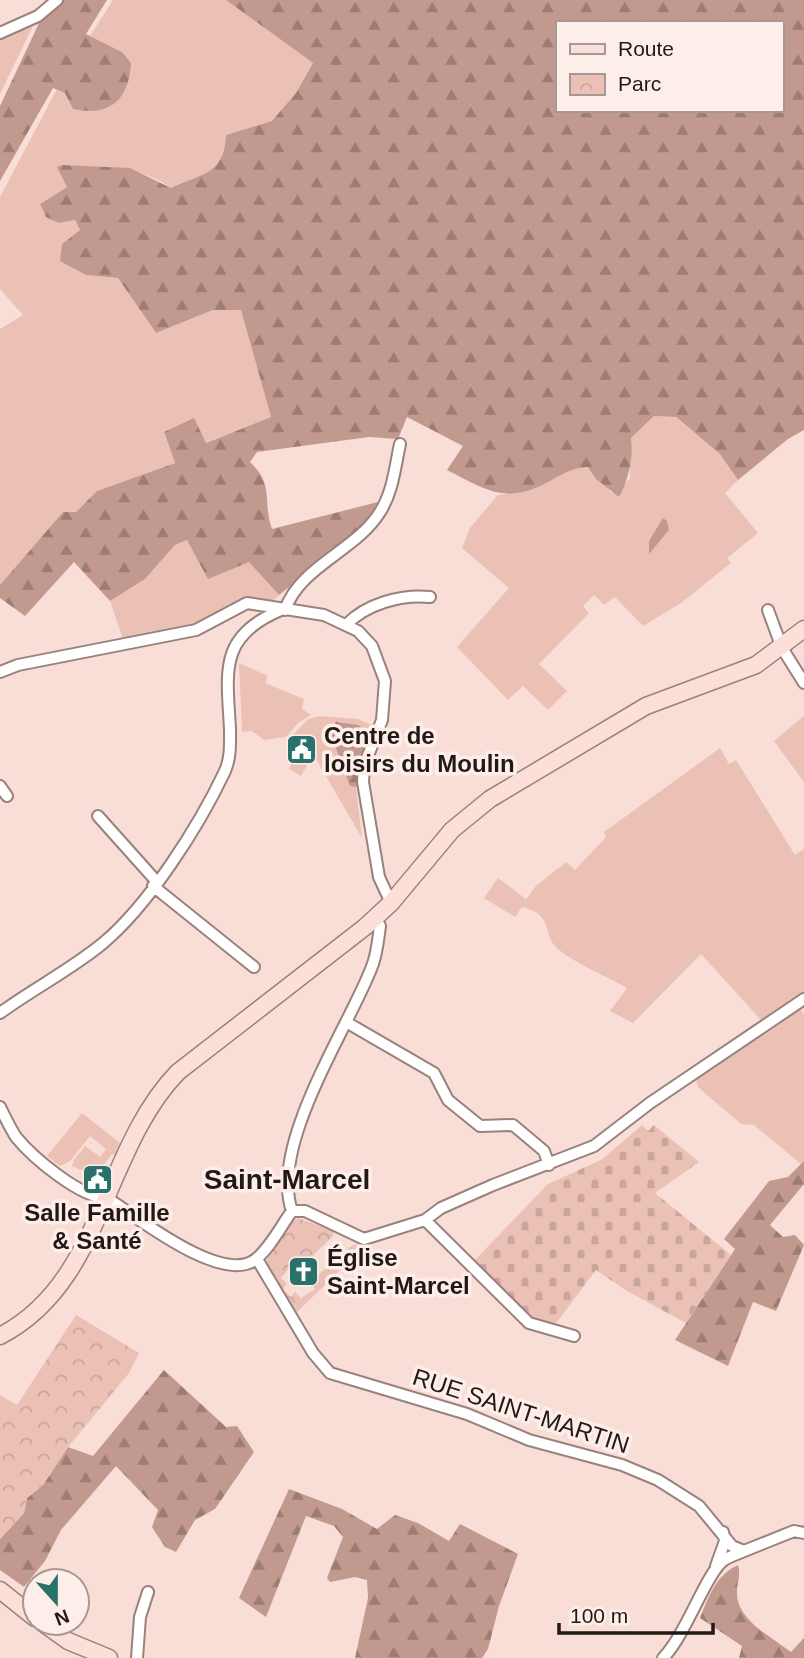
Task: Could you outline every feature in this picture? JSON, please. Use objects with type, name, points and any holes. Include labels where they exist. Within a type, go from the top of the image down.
[{"type":"street","points":[[0,33],[38,16],[57,0]]},
{"type":"street","points":[[0,1013],[100,945],[121,927],[171,864],[226,769],[231,749],[226,670],[229,656],[244,635],[266,616],[283,610],[290,596],[303,581],[348,547],[380,514],[390,492],[400,444]]},
{"type":"street","points":[[346,625],[357,614],[372,606],[414,596],[430,597]]},
{"type":"street","points":[[0,672],[18,665],[196,630],[247,603],[324,615],[346,625],[372,646],[385,681],[382,720],[364,766],[363,782],[379,877],[391,903]]},
{"type":"street","points":[[768,610],[782,648],[802,677]]},
{"type":"street","points":[[0,1336],[18,1327],[50,1298],[68,1274],[107,1198],[132,1137],[157,1093],[178,1072],[375,918],[391,903],[452,830],[490,799],[646,706],[756,666],[804,629]]},
{"type":"street","points":[[99,816],[155,884],[254,967]]},
{"type":"street","points":[[0,1107],[17,1138],[56,1172],[95,1198],[107,1198],[184,1248],[212,1260],[233,1266],[244,1265],[257,1259],[292,1211],[287,1171],[313,1087],[372,967],[380,926],[375,918]]},
{"type":"street","points":[[292,1211],[305,1211],[364,1239],[425,1220],[451,1204],[594,1146],[650,1103],[804,999]]},
{"type":"street","points":[[346,1022],[434,1073],[448,1100],[481,1126],[513,1125],[544,1151],[549,1165]]},
{"type":"street","points":[[425,1220],[528,1323],[574,1336]]},
{"type":"street","name":"RUE SAINT-MARTIN","points":[[257,1259],[313,1353],[330,1373],[467,1414],[529,1440],[634,1470],[658,1480],[699,1506],[707,1519],[723,1532],[732,1546],[744,1551]]},
{"type":"street","points":[[713,1573],[723,1561],[801,1529]]},
{"type":"street","points":[[663,1658],[691,1618],[713,1573],[725,1541],[723,1532]]},
{"type":"street","points":[[0,1590],[21,1607]]},
{"type":"street","points":[[137,1658],[140,1616],[148,1592]]},
{"type":"street","points":[[62,1637],[108,1658]]},
{"type":"green space","points":[[60,0],[107,0],[86,34],[122,52],[131,63],[126,87],[122,96],[107,108],[86,111],[73,109],[65,93],[53,88],[0,181],[0,106],[40,21]]},
{"type":"green space","points":[[113,0],[226,0],[313,63],[296,93],[272,121],[226,135],[221,158],[209,171],[171,188],[133,171],[62,165],[67,187],[40,204],[59,223],[75,220],[80,230],[62,244],[86,275],[118,278],[156,333],[213,310],[241,309],[271,417],[205,443],[164,433],[175,463],[97,491],[76,512],[63,512],[0,585],[0,329],[23,315],[0,289],[0,197],[57,89],[65,93],[122,52],[90,36]]},
{"type":"green space","points":[[226,0],[804,0],[804,430],[788,439],[738,480],[720,454],[676,417],[654,416],[631,438],[630,468],[619,497],[596,479],[588,467],[568,472],[525,492],[501,493],[480,487],[447,470],[463,446],[407,417],[398,439],[369,437],[257,452],[250,462],[263,479],[272,529],[378,502],[359,530],[347,542],[279,595],[249,562],[208,579],[187,540],[175,545],[145,579],[110,601],[74,562],[25,616],[0,598],[0,585],[63,512],[76,512],[97,491],[175,463],[164,432],[194,418],[206,443],[271,417],[241,310],[213,310],[156,333],[118,278],[86,275],[60,261],[62,244],[80,230],[75,220],[59,223],[46,217],[40,204],[67,187],[57,167],[130,168],[171,188],[209,171],[221,158],[226,135],[272,121],[296,93],[313,63]]},
{"type":"green space","points":[[33,26],[0,94],[0,39]]},
{"type":"green space","points":[[654,416],[675,417],[721,454],[738,480],[725,493],[758,533],[727,558],[731,563],[681,603],[643,626],[615,597],[604,605],[594,595],[583,606],[589,613],[539,664],[567,691],[548,710],[523,686],[508,700],[457,647],[509,588],[462,548],[470,528],[498,495],[536,488],[573,467],[588,467],[612,493],[630,479],[631,438]]},
{"type":"green space","points":[[187,540],[249,561],[279,595],[270,604],[248,601],[238,603],[194,624],[124,642],[110,601],[145,579],[175,545]]},
{"type":"green space","points":[[239,663],[268,676],[265,683],[304,699],[302,709],[311,715],[298,723],[286,737],[264,740],[252,731],[242,732]]},
{"type":"green space","points":[[319,716],[358,719],[374,726],[350,786],[356,787],[362,838],[316,759],[309,762],[301,776],[289,769],[296,755],[292,736],[308,719]]},
{"type":"green space","points":[[804,716],[804,782],[774,741]]},
{"type":"green space","points":[[336,722],[359,725],[369,741],[356,787],[350,786],[330,732]]},
{"type":"green space","points":[[720,748],[729,764],[736,760],[795,855],[804,849],[804,993],[761,1020],[701,954],[633,1023],[610,1011],[627,988],[559,950],[550,938],[544,920],[533,910],[522,907],[515,917],[484,898],[498,878],[526,899],[536,886],[566,862],[575,870],[606,837],[604,832]]},
{"type":"green space","points":[[800,1008],[804,1015],[804,1161],[801,1164],[754,1125],[741,1124],[698,1087],[696,1079]]},
{"type":"green space","points":[[82,1113],[120,1143],[116,1156],[112,1154],[95,1176],[72,1166],[85,1146],[100,1157],[106,1149],[90,1136],[70,1161],[60,1166],[47,1156]]},
{"type":"green space","points":[[642,1125],[648,1131],[654,1125],[699,1162],[655,1193],[731,1255],[686,1323],[627,1291],[596,1270],[554,1326],[531,1316],[473,1262],[548,1184],[601,1160]]},
{"type":"green space","points":[[804,1161],[804,1184],[770,1225],[783,1237],[795,1235],[804,1245],[776,1311],[753,1302],[728,1366],[675,1340],[735,1249],[724,1239],[769,1181],[788,1177]]},
{"type":"green space","points":[[298,1218],[333,1231],[333,1236],[297,1271],[291,1266],[281,1278],[287,1284],[283,1289],[291,1297],[295,1292],[301,1298],[315,1289],[310,1283],[343,1251],[356,1244],[362,1249],[295,1314],[267,1263],[278,1238]]},
{"type":"green space","points":[[76,1315],[139,1353],[129,1373],[68,1447],[43,1485],[27,1498],[24,1513],[0,1539],[0,1395],[17,1405]]},
{"type":"green space","points":[[164,1370],[226,1427],[237,1426],[254,1452],[215,1509],[195,1520],[176,1552],[165,1547],[152,1527],[158,1510],[116,1466],[61,1530],[40,1567],[21,1567],[21,1585],[0,1570],[0,1539],[24,1513],[27,1498],[43,1485],[68,1447],[93,1456]]},
{"type":"green space","points":[[289,1489],[342,1509],[377,1529],[395,1515],[418,1523],[449,1541],[460,1524],[518,1554],[499,1606],[488,1649],[482,1658],[355,1658],[368,1598],[367,1580],[355,1577],[330,1582],[327,1578],[343,1537],[334,1526],[306,1516],[266,1617],[239,1598]]},
{"type":"green space","points":[[738,1565],[737,1592],[742,1611],[765,1634],[791,1652],[804,1638],[804,1658],[739,1658],[742,1646],[700,1618],[719,1580]]},
{"type":"shaded area","points":[[663,518],[667,521],[669,530],[649,554],[649,541]]},
{"type":"place","name":"Centre de loisirs du Moulin","points":[[301,750]]},
{"type":"place","name":"Salle Famille & Santé","points":[[97,1179]]},
{"type":"place","name":"Église Saint-Marcel","points":[[304,1272]]},
{"type":"district","name":"Saint-Marcel","points":[[287,1179]]}]
